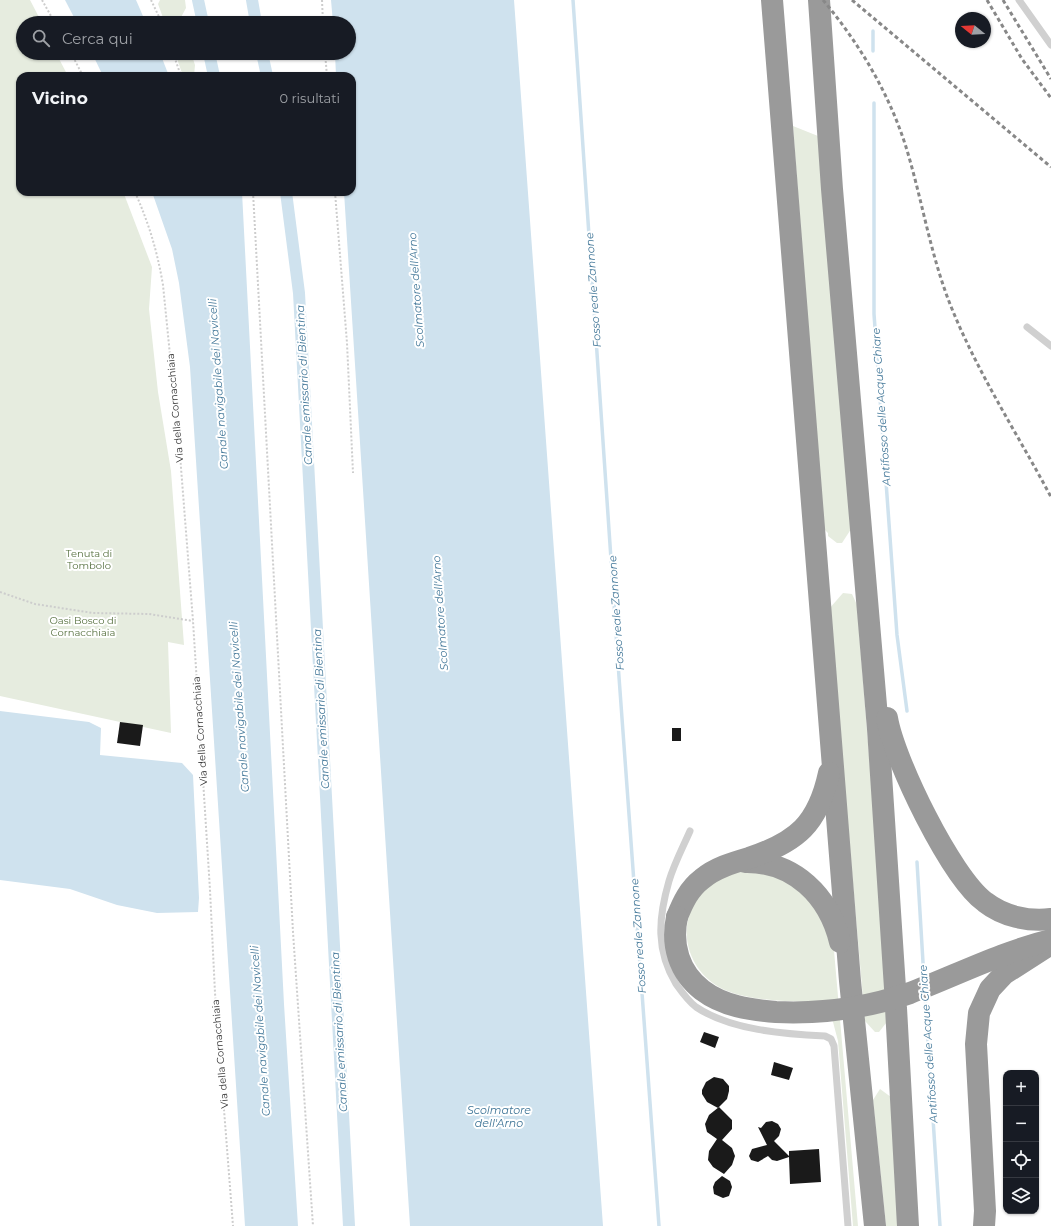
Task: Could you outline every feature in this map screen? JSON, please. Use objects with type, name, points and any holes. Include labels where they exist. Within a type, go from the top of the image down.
[{"type":"highway","points":[[772,0],[850,981],[875,1226]]},
{"type":"highway","points":[[819,0],[833,197],[866,589],[896,998],[908,1226]]},
{"type":"highway","points":[[866,589],[881,686],[889,728],[894,745],[912,786],[946,850],[967,885],[985,902],[997,909],[1020,918],[1051,919]]},
{"type":"highway","points":[[832,756],[826,786],[821,800],[811,819],[802,831],[788,842],[771,851],[712,872],[701,880],[684,900],[677,917],[674,939],[676,951],[688,976],[697,986],[717,1000],[756,1010],[776,1012],[826,1011],[877,1002],[908,993],[1001,956],[1051,940]]},
{"type":"highway","points":[[734,863],[755,862],[770,864],[792,873],[810,886],[826,906],[837,932],[850,981]]},
{"type":"highway","points":[[984,1226],[985,1210],[976,1044],[979,1013],[990,990],[1004,974],[1016,964],[1051,944]]},
{"type":"lane","points":[[1019,0],[1051,45]]},
{"type":"lane","points":[[1027,327],[1051,346]]},
{"type":"lane","points":[[690,831],[669,881],[664,902],[661,925],[661,948],[668,970],[680,990],[695,1006],[717,1017],[756,1029],[825,1036],[830,1039],[834,1046],[848,1226]]},
{"type":"path","points":[[42,0],[50,16]]},
{"type":"path","points":[[151,0],[159,16]]},
{"type":"path","points":[[322,0],[323,16]]},
{"type":"path","points":[[75,60],[81,72]]},
{"type":"path","points":[[175,60],[180,72]]},
{"type":"path","points":[[326,60],[327,72]]},
{"type":"path","name":"Via della Cornacchiaia","points":[[137,196],[154,237],[164,292],[180,455],[193,621],[215,993],[233,1226]]},
{"type":"path","points":[[253,196],[293,932],[313,1226]]},
{"type":"path","points":[[335,196],[347,343],[353,473]]},
{"type":"path","points":[[0,592],[35,604],[78,611],[149,614],[193,621]]},
{"type":"green space","name":"Tenuta di Tombolo","points":[[0,0],[30,0],[38,16],[16,16],[16,60],[60,60],[66,72],[16,72],[16,196],[125,196],[152,267],[149,309],[158,392],[171,471],[184,645],[168,642],[171,733],[0,696]]},
{"type":"green space","points":[[160,0],[185,0],[186,8],[182,16],[162,16],[158,4]]},
{"type":"green space","points":[[177,60],[193,60],[195,65],[194,72],[182,72]]},
{"type":"green space","points":[[793,126],[823,138],[853,526],[842,543],[837,543],[828,536],[828,533],[823,528]]},
{"type":"green space","points":[[843,593],[852,594],[857,605],[890,1018],[879,1032],[875,1032],[865,1021],[829,609]]},
{"type":"green space","points":[[753,869],[805,888],[833,939],[858,1226],[853,1226],[838,1041],[833,1022],[821,1002],[769,1000],[742,996],[730,992],[710,981],[703,974],[696,966],[688,947],[687,926],[691,906],[696,898],[721,876]]},
{"type":"green space","points":[[880,1089],[895,1100],[902,1226],[886,1226],[873,1100]]},
{"type":"water","points":[[65,0],[136,0],[143,16],[73,16]]},
{"type":"water","name":"Scolmatore dell'Arno","points":[[331,0],[514,0],[603,1226],[410,1226],[344,196],[356,196],[356,72],[336,72],[335,60],[356,60],[356,16],[332,16]]},
{"type":"water","points":[[95,60],[163,60],[167,72],[101,72]]},
{"type":"water","name":"Canale navigabile dei Navicelli","points":[[153,196],[242,196],[284,1004],[298,1226],[245,1226],[190,367],[179,283],[172,249]]},
{"type":"water","points":[[0,711],[89,722],[101,728],[100,755],[182,763],[193,775],[199,898],[198,912],[157,913],[117,905],[70,889],[0,880]]},
{"type":"building","points":[[120,722],[143,725],[140,746],[117,743]]},
{"type":"building","points":[[672,728],[681,728],[681,741],[672,741]]},
{"type":"building","points":[[704,1032],[719,1037],[715,1048],[700,1042]]},
{"type":"building","points":[[774,1062],[793,1068],[789,1080],[771,1075]]},
{"type":"building","points":[[714,1077],[723,1079],[729,1086],[727,1099],[718,1108],[707,1102],[702,1094],[702,1090],[706,1082]]},
{"type":"building","points":[[719,1107],[732,1120],[732,1129],[722,1140],[732,1148],[735,1156],[732,1165],[724,1174],[713,1167],[708,1160],[709,1151],[717,1139],[707,1132],[705,1124],[709,1115]]},
{"type":"building","points":[[772,1121],[778,1124],[781,1129],[779,1136],[774,1141],[789,1156],[789,1151],[819,1149],[821,1182],[790,1184],[789,1157],[777,1161],[772,1160],[768,1156],[758,1162],[751,1160],[749,1156],[752,1149],[767,1145],[758,1127],[761,1128],[766,1122]]},
{"type":"building","points":[[722,1176],[730,1181],[732,1187],[729,1196],[723,1198],[714,1194],[713,1187],[715,1182]]},
{"type":"waterway","points":[[198,0],[201,16]]},
{"type":"waterway","name":"Canale emissario di Bientina","points":[[252,0],[255,16]]},
{"type":"waterway","name":"Fosso reale Zannone","points":[[573,0],[619,677],[659,1226]]},
{"type":"waterway","name":"Antifosso delle Acque Chiare","points":[[873,31],[873,51]]},
{"type":"waterway","points":[[211,60],[213,72]]},
{"type":"waterway","name":"Canale emissario di Bientina","points":[[264,60],[266,72]]},
{"type":"waterway","name":"Antifosso delle Acque Chiare","points":[[874,103],[874,314],[897,635],[907,711]]},
{"type":"waterway","name":"Canale emissario di Bientina","points":[[287,196],[299,293],[349,1226]]},
{"type":"waterway","name":"Antifosso delle Acque Chiare","points":[[917,862],[924,979]]},
{"type":"waterway","name":"Antifosso delle Acque Chiare","points":[[925,995],[940,1226]]},
{"type":"railway","points":[[823,0],[861,51],[891,107],[912,167],[937,265],[950,304],[972,354],[1051,497]]},
{"type":"railway","points":[[852,0],[1051,167]]},
{"type":"railway","points":[[987,0],[1022,59],[1051,98]]},
{"type":"railway","points":[[1003,0],[1051,79]]},
{"type":"park label","name":"Oasi Bosco di Cornacchiaia","points":[[83,626]]}]
